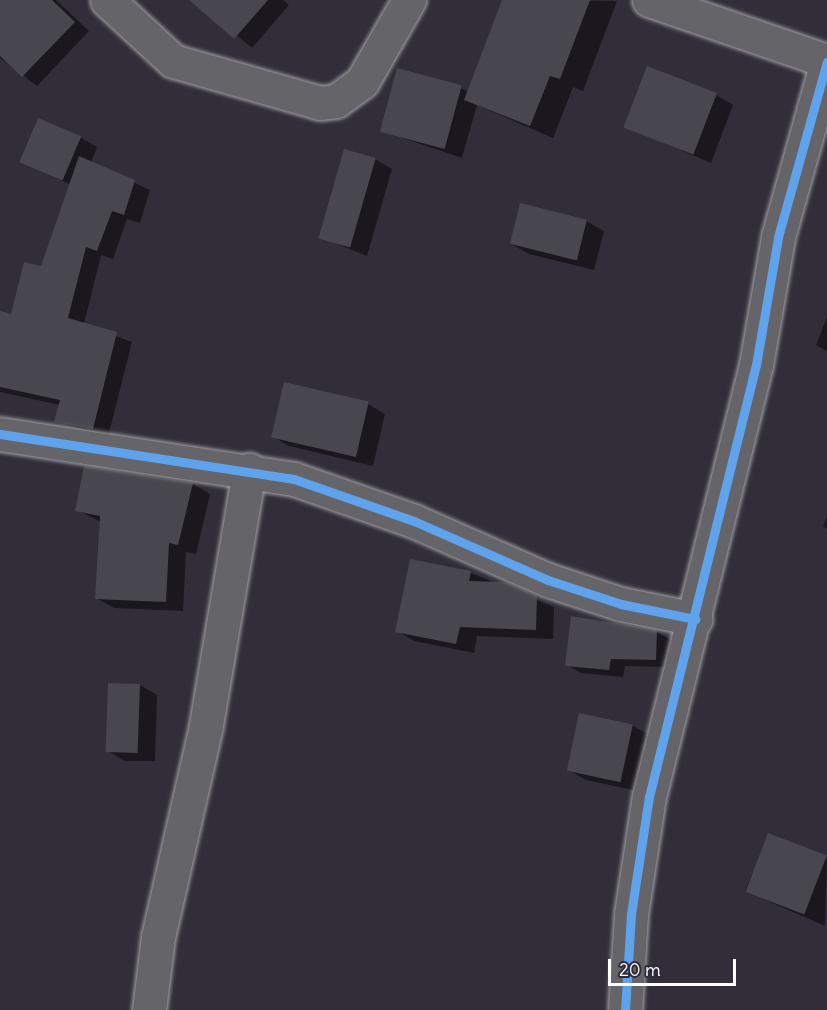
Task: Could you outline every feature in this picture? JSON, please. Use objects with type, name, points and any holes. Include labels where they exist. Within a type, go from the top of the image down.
[{"type":"street","points":[[107,0],[173,61],[320,103],[336,101],[362,82],[409,0]]},
{"type":"street","points":[[625,1010],[631,914],[650,797],[756,365],[778,237],[827,61],[649,0]]},
{"type":"street","points":[[0,434],[249,470],[414,521],[600,597],[695,619]]},
{"type":"street","points":[[149,1010],[158,937],[206,725],[249,470]]},
{"type":"building","points":[[0,0],[52,0],[75,22],[22,77],[0,56]]},
{"type":"building","points":[[189,0],[268,0],[234,39]]},
{"type":"building","points":[[502,0],[590,0],[560,79],[550,76],[530,126],[464,100]]},
{"type":"building","points":[[647,66],[717,93],[693,154],[623,128]]},
{"type":"building","points":[[397,68],[462,85],[445,149],[380,132]]},
{"type":"building","points":[[38,118],[81,136],[63,181],[19,162]]},
{"type":"building","points":[[344,149],[376,158],[350,247],[318,238]]},
{"type":"building","points":[[79,156],[135,180],[124,215],[112,211],[97,251],[86,247],[68,318],[117,332],[93,429],[54,422],[60,400],[0,387],[0,311],[11,314],[24,262],[41,266]]},
{"type":"building","points":[[520,203],[587,220],[577,260],[510,244]]},
{"type":"building","points":[[284,382],[369,402],[356,457],[271,438]]},
{"type":"building","points":[[84,466],[193,483],[178,545],[169,543],[166,602],[95,599],[100,516],[75,511]]},
{"type":"building","points":[[410,559],[471,571],[469,581],[506,582],[537,596],[536,630],[460,627],[456,644],[395,632]]},
{"type":"building","points":[[571,616],[657,630],[656,660],[611,659],[609,670],[565,666]]},
{"type":"building","points":[[108,683],[140,684],[138,753],[106,752]]},
{"type":"building","points":[[579,713],[633,724],[621,782],[567,771]]},
{"type":"building","points":[[768,833],[827,856],[804,914],[745,892]]},
{"type":"cycle path","points":[[625,1010],[631,914],[649,797],[756,365],[778,237],[827,62]]},
{"type":"cycle path","points":[[0,434],[294,479],[414,521],[548,580],[621,604],[695,619]]}]
